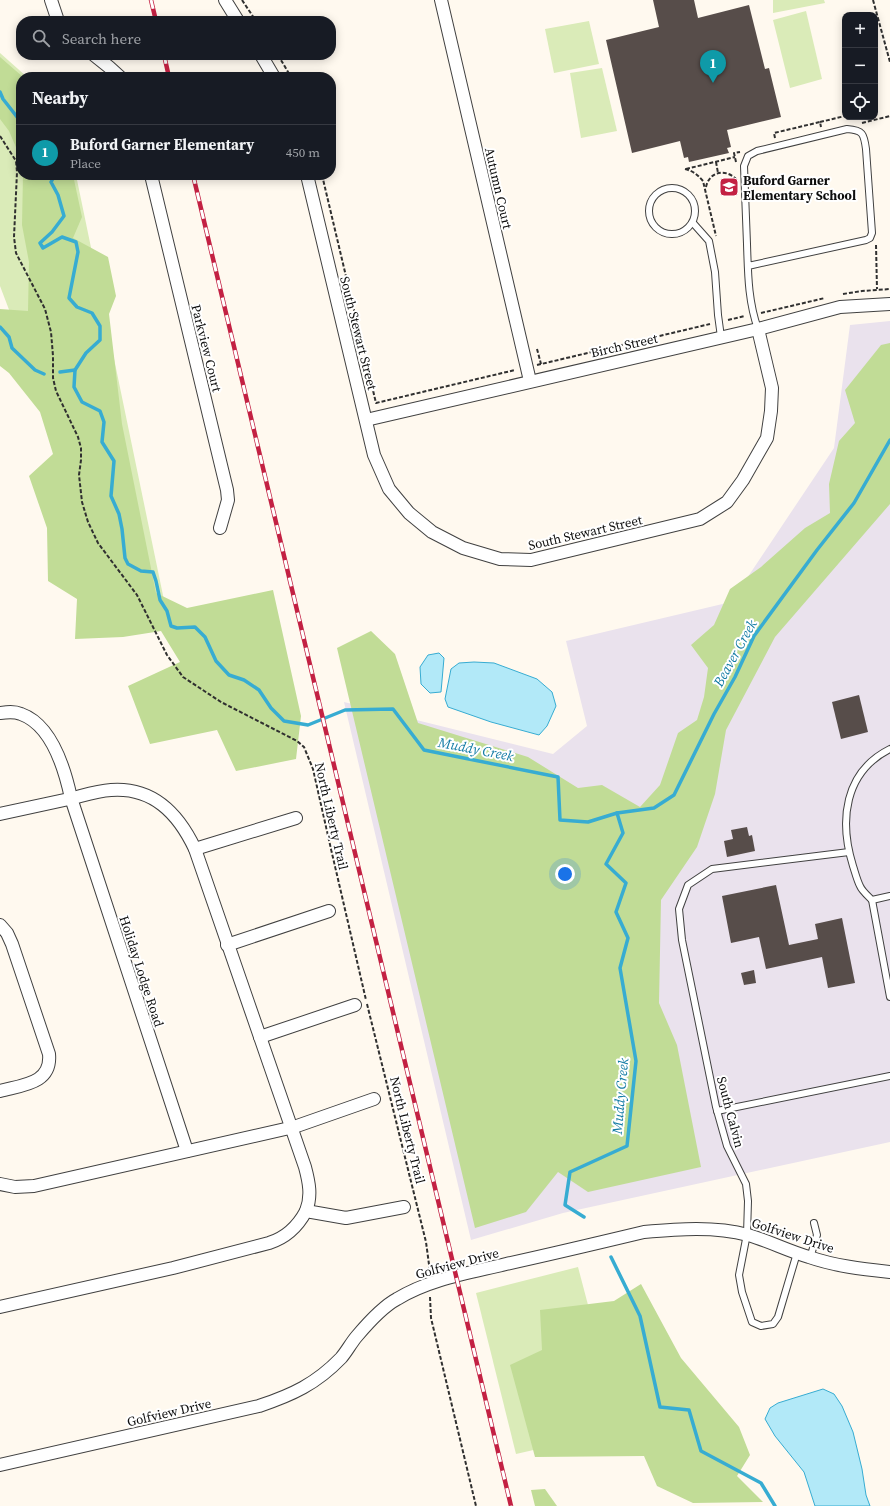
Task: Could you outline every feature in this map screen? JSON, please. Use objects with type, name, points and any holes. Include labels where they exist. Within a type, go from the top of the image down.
[{"type":"street","points":[[51,0],[56,16]]},
{"type":"street","points":[[225,0],[235,16]]},
{"type":"street","name":"Autumn Court","points":[[441,0],[530,381]]},
{"type":"street","points":[[100,60],[114,72]]},
{"type":"street","points":[[264,60],[271,72]]},
{"type":"street","name":"Parkview Court","points":[[152,180],[227,490],[228,500],[220,528]]},
{"type":"street","name":"South Stewart Street","points":[[308,180],[374,455],[389,489],[409,513],[432,532],[463,548],[500,559],[531,560],[700,519],[727,502],[743,480],[767,438],[771,411],[772,388],[758,329]]},
{"type":"street","name":"Birch Street","points":[[366,420],[758,329],[840,307],[890,304]]},
{"type":"street","name":"Holiday Lodge Road","points":[[0,713],[20,713],[41,727],[47,734],[62,766],[71,798],[187,1151]]},
{"type":"street","points":[[0,814],[110,790],[144,795],[155,800],[168,809],[177,819],[187,832],[194,849],[305,1167],[309,1182],[310,1194],[306,1211],[297,1225],[281,1238],[269,1243],[166,1269],[0,1307]]},
{"type":"street","points":[[194,849],[296,818]]},
{"type":"street","points":[[227,944],[329,911]]},
{"type":"street","points":[[0,925],[7,933],[12,944],[49,1059],[47,1069],[42,1077],[32,1083],[0,1091]]},
{"type":"street","points":[[260,1036],[355,1006]]},
{"type":"street","points":[[0,1184],[15,1187],[34,1186],[294,1127],[374,1099]]},
{"type":"street","points":[[306,1211],[346,1218],[404,1207]]},
{"type":"street","name":"Golfview Drive","points":[[0,1465],[259,1406],[286,1397],[308,1385],[327,1371],[342,1357],[357,1335],[373,1319],[394,1300],[416,1288],[456,1276],[644,1232],[713,1230],[747,1234],[810,1258],[854,1268],[890,1272]]},
{"type":"lane","points":[[748,266],[870,238],[872,233],[866,149],[864,136],[857,130],[847,129],[757,151],[748,156],[744,166],[748,266],[752,309],[758,329]]},
{"type":"lane","points":[[666,188],[682,190],[693,200],[696,207],[693,223],[688,229],[674,235],[659,231],[654,226],[648,212],[653,198],[658,192],[666,188]]},
{"type":"lane","points":[[693,223],[709,241],[715,272],[721,337]]},
{"type":"lane","points":[[890,749],[870,762],[856,779],[850,797],[845,821],[849,852],[860,887],[872,900],[890,997]]},
{"type":"lane","name":"South Calvin","points":[[797,1253],[778,1317],[773,1324],[761,1326],[752,1322],[744,1299],[739,1275],[747,1234],[748,1201],[746,1184],[727,1146],[717,1111],[682,940],[679,909],[688,885],[712,869],[849,852]]},
{"type":"lane","points":[[872,900],[890,896]]},
{"type":"lane","points":[[717,1111],[890,1076]]},
{"type":"lane","points":[[810,1258],[817,1235],[814,1223]]},
{"type":"path","points":[[242,0],[253,16]]},
{"type":"path","points":[[873,0],[890,62]]},
{"type":"path","points":[[281,60],[288,72]]},
{"type":"path","points":[[856,124],[890,116]]},
{"type":"path","points":[[776,143],[774,133],[842,117]]},
{"type":"path","points":[[820,122],[822,132]]},
{"type":"path","points":[[868,122],[869,126]]},
{"type":"path","points":[[860,125],[865,127]]},
{"type":"path","name":"North Liberty Trail","points":[[0,136],[16,161]]},
{"type":"path","points":[[736,164],[734,153],[744,151]]},
{"type":"path","points":[[685,169],[735,157]]},
{"type":"path","points":[[716,162],[718,173]]},
{"type":"path","points":[[706,188],[709,178],[718,173],[728,173],[737,179]]},
{"type":"path","name":"North Liberty Trail","points":[[18,180],[14,237],[16,253],[45,309],[51,332],[53,378],[56,391],[78,437],[81,448],[79,475],[82,502],[88,522],[98,543],[137,595],[167,655],[183,677],[221,702],[297,741],[304,747],[313,769],[377,1046],[426,1242],[430,1284],[431,1318],[476,1506]]},
{"type":"path","points":[[323,180],[376,403],[541,364],[537,349]]},
{"type":"path","points":[[876,238],[877,290]]},
{"type":"shaded area","points":[[890,321],[890,1142],[563,1213],[471,1240],[344,702],[553,754],[587,726],[566,641],[731,602],[834,448],[850,325]]},
{"type":"green space","points":[[773,0],[824,0],[825,3],[773,13]]},
{"type":"green space","points":[[806,11],[822,79],[790,88],[773,20]]},
{"type":"green space","points":[[589,21],[599,64],[554,73],[545,29]]},
{"type":"green space","points":[[0,53],[21,72],[16,72],[16,180],[77,180],[165,605],[125,615],[0,286]]},
{"type":"green space","points":[[0,57],[17,72],[16,72],[16,147],[9,131],[0,119]]},
{"type":"green space","points":[[602,68],[617,131],[581,138],[570,73]]},
{"type":"green space","points":[[23,180],[74,180],[82,217],[73,238],[108,257],[116,296],[109,314],[122,424],[156,593],[187,608],[273,590],[301,716],[296,759],[236,771],[217,730],[150,744],[128,686],[180,662],[161,631],[123,637],[75,639],[77,599],[48,581],[47,528],[29,476],[53,454],[40,412],[9,373],[0,366],[0,309],[28,311],[29,262],[22,225]]},
{"type":"green space","points":[[890,343],[890,504],[775,637],[726,730],[715,794],[697,847],[661,900],[659,1003],[677,1045],[701,1167],[588,1192],[558,1172],[526,1212],[475,1228],[337,648],[371,631],[395,654],[418,723],[528,757],[578,788],[602,785],[640,807],[660,785],[678,733],[697,720],[704,697],[708,668],[691,645],[714,625],[730,589],[761,567],[805,528],[830,513],[829,484],[839,441],[855,423],[845,390],[881,345]]},
{"type":"green space","points":[[578,1267],[621,1430],[516,1454],[476,1293]]},
{"type":"green space","points":[[641,1284],[681,1358],[739,1427],[750,1455],[737,1476],[763,1502],[693,1503],[657,1486],[644,1456],[535,1457],[510,1365],[542,1350],[540,1310],[614,1301]]},
{"type":"green space","points":[[545,1489],[557,1506],[535,1506],[531,1490]]},
{"type":"water","points":[[439,653],[444,658],[441,692],[430,693],[421,684],[420,667],[428,655]]},
{"type":"water","points":[[459,663],[494,663],[537,679],[552,692],[556,706],[547,726],[539,735],[491,722],[448,707],[445,699],[451,669]]},
{"type":"water","points":[[823,1389],[834,1394],[842,1406],[853,1432],[862,1469],[866,1495],[870,1506],[815,1506],[804,1472],[775,1436],[765,1419],[770,1408],[778,1403]]},
{"type":"building","points":[[653,0],[694,0],[698,18],[749,5],[765,69],[769,68],[781,117],[727,130],[731,147],[727,148],[729,153],[689,162],[688,157],[684,158],[680,141],[632,153],[606,40],[659,27]]},
{"type":"building","points":[[859,695],[868,732],[841,739],[832,702]]},
{"type":"building","points":[[747,827],[749,836],[752,835],[755,851],[727,857],[724,841],[733,839],[731,830]]},
{"type":"building","points":[[776,885],[789,945],[818,939],[815,924],[842,918],[855,983],[828,988],[822,957],[766,969],[759,937],[731,943],[722,896]]},
{"type":"building","points":[[754,970],[756,983],[744,985],[741,973]]},
{"type":"waterway","name":"Muddy Creek","points":[[0,92],[3,99],[16,116]]},
{"type":"waterway","name":"Muddy Creek","points":[[52,180],[51,182],[58,195],[64,216],[52,232],[40,243],[43,248],[62,237],[76,242],[78,252],[69,298],[77,307],[92,313],[100,326],[100,340],[86,353],[75,370],[74,387],[82,402],[100,411],[104,422],[102,442],[114,461],[111,496],[119,514],[125,558],[128,564],[141,571],[153,572],[160,600],[167,611],[171,626],[177,628],[195,627],[205,637],[216,661],[229,675],[244,680],[259,690],[271,708],[284,721],[308,725],[345,710],[393,709],[424,750],[558,777],[560,820],[588,822],[617,813],[623,833],[606,864],[626,883],[616,912],[628,938],[620,968],[636,1061],[627,1146],[570,1172],[565,1205],[584,1217]]},
{"type":"waterway","points":[[0,327],[9,337],[12,348],[35,370],[44,374]]},
{"type":"waterway","points":[[60,372],[75,370]]},
{"type":"waterway","name":"Beaver Creek","points":[[617,813],[654,808],[674,795],[714,714],[735,677],[754,636],[817,550],[854,503],[890,440]]},
{"type":"waterway","name":"Muddy Creek","points":[[611,1257],[640,1316],[660,1407],[689,1410],[701,1451],[761,1483],[775,1506]]},
{"type":"railway","points":[[151,0],[155,16]]},
{"type":"railway","points":[[165,60],[168,72]]},
{"type":"railway","points":[[194,180],[511,1506]]},
{"type":"place","name":"Buford Garner Elementary","points":[[713,83]]},
{"type":"place","name":"Buford Garner Elementary School","points":[[729,187]]}]
